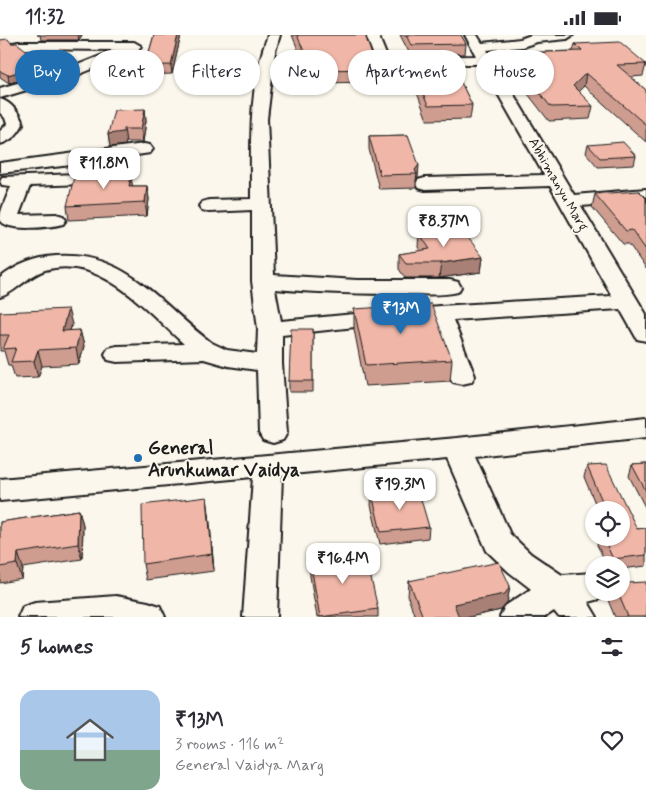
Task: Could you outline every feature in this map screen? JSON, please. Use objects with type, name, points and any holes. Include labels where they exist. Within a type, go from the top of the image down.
[{"type":"street","points":[[273,433],[270,329],[264,281],[259,119],[268,52],[274,35]]},
{"type":"street","points":[[372,35],[382,61],[479,47],[522,43],[534,38],[567,35]]},
{"type":"street","points":[[0,93],[75,71],[134,46],[18,46]]},
{"type":"street","name":"Abhimanyu Marg","points":[[479,47],[646,334]]},
{"type":"street","points":[[0,139],[11,131],[15,124],[4,112]]},
{"type":"street","points":[[0,168],[144,149]]},
{"type":"street","points":[[0,181],[77,180]]},
{"type":"street","points":[[425,184],[557,180]]},
{"type":"street","points":[[23,181],[9,215],[10,220],[16,222],[56,220]]},
{"type":"street","points":[[569,201],[643,198]]},
{"type":"street","points":[[209,206],[262,204]]},
{"type":"street","points":[[0,290],[9,280],[32,267],[58,262],[88,264],[116,275],[136,288],[207,351]]},
{"type":"street","points":[[264,281],[352,288],[450,287]]},
{"type":"street","points":[[270,329],[439,313],[628,302]]},
{"type":"street","points":[[439,313],[462,376]]},
{"type":"street","points":[[117,354],[207,351],[234,359],[270,364]]},
{"type":"street","points":[[0,489],[268,466],[646,428]]},
{"type":"street","points":[[457,448],[498,542],[520,563],[557,589],[580,617]]},
{"type":"street","points":[[260,617],[268,466]]},
{"type":"street","points":[[517,617],[557,589],[585,587]]},
{"type":"street","points":[[35,617],[116,611],[148,617]]},
{"type":"building","points":[[154,35],[178,35],[171,65],[164,65],[164,50],[150,50]]},
{"type":"building","points":[[297,35],[365,35],[370,50],[348,50],[348,70],[338,70],[338,50],[303,50]]},
{"type":"building","points":[[406,35],[461,35],[466,44],[411,45]]},
{"type":"building","points":[[8,39],[11,43],[17,43],[26,50],[15,50],[15,73],[8,75],[0,71],[0,40]]},
{"type":"building","points":[[620,42],[646,64],[617,65],[646,90],[646,125],[586,73],[573,86],[593,106],[551,107],[541,95],[554,95],[554,52],[582,51],[575,44]]},
{"type":"building","points":[[466,93],[472,105],[428,106],[424,95],[466,95]]},
{"type":"building","points":[[145,109],[141,129],[124,129],[123,132],[108,134],[114,110]]},
{"type":"building","points":[[408,135],[419,165],[415,170],[417,174],[380,175],[369,136]]},
{"type":"building","points":[[623,142],[636,156],[600,158],[588,145]]},
{"type":"building","points":[[96,170],[94,178],[131,176],[129,186],[147,186],[145,202],[67,206],[75,173]]},
{"type":"building","points":[[639,191],[646,198],[646,250],[632,230],[626,231],[595,194]]},
{"type":"building","points":[[460,227],[483,257],[441,263],[406,263],[399,254],[430,249],[419,233]]},
{"type":"building","points":[[431,304],[452,360],[366,365],[354,309]]},
{"type":"building","points":[[68,309],[62,331],[80,330],[76,348],[38,350],[34,361],[11,362],[16,348],[3,349],[9,335],[0,335],[0,312]]},
{"type":"building","points":[[291,329],[313,329],[313,381],[289,381]]},
{"type":"building","points":[[646,464],[646,491],[632,465]]},
{"type":"building","points":[[606,465],[623,501],[602,501],[587,466]]},
{"type":"building","points":[[418,489],[429,527],[381,532],[372,494]]},
{"type":"building","points":[[207,497],[212,554],[143,564],[142,505]]},
{"type":"building","points":[[79,510],[78,544],[18,553],[17,564],[0,567],[0,522]]},
{"type":"building","points":[[630,515],[637,529],[646,528],[646,555],[612,556],[607,546],[630,546]]},
{"type":"building","points":[[365,552],[378,609],[320,617],[310,560]]},
{"type":"building","points":[[499,562],[510,586],[505,594],[454,604],[459,617],[423,617],[409,581]]},
{"type":"building","points":[[646,582],[646,617],[628,617],[621,601],[630,601],[630,583]]},
{"type":"place","name":"General Arunkumar Vaidya","points":[[138,458]]}]
